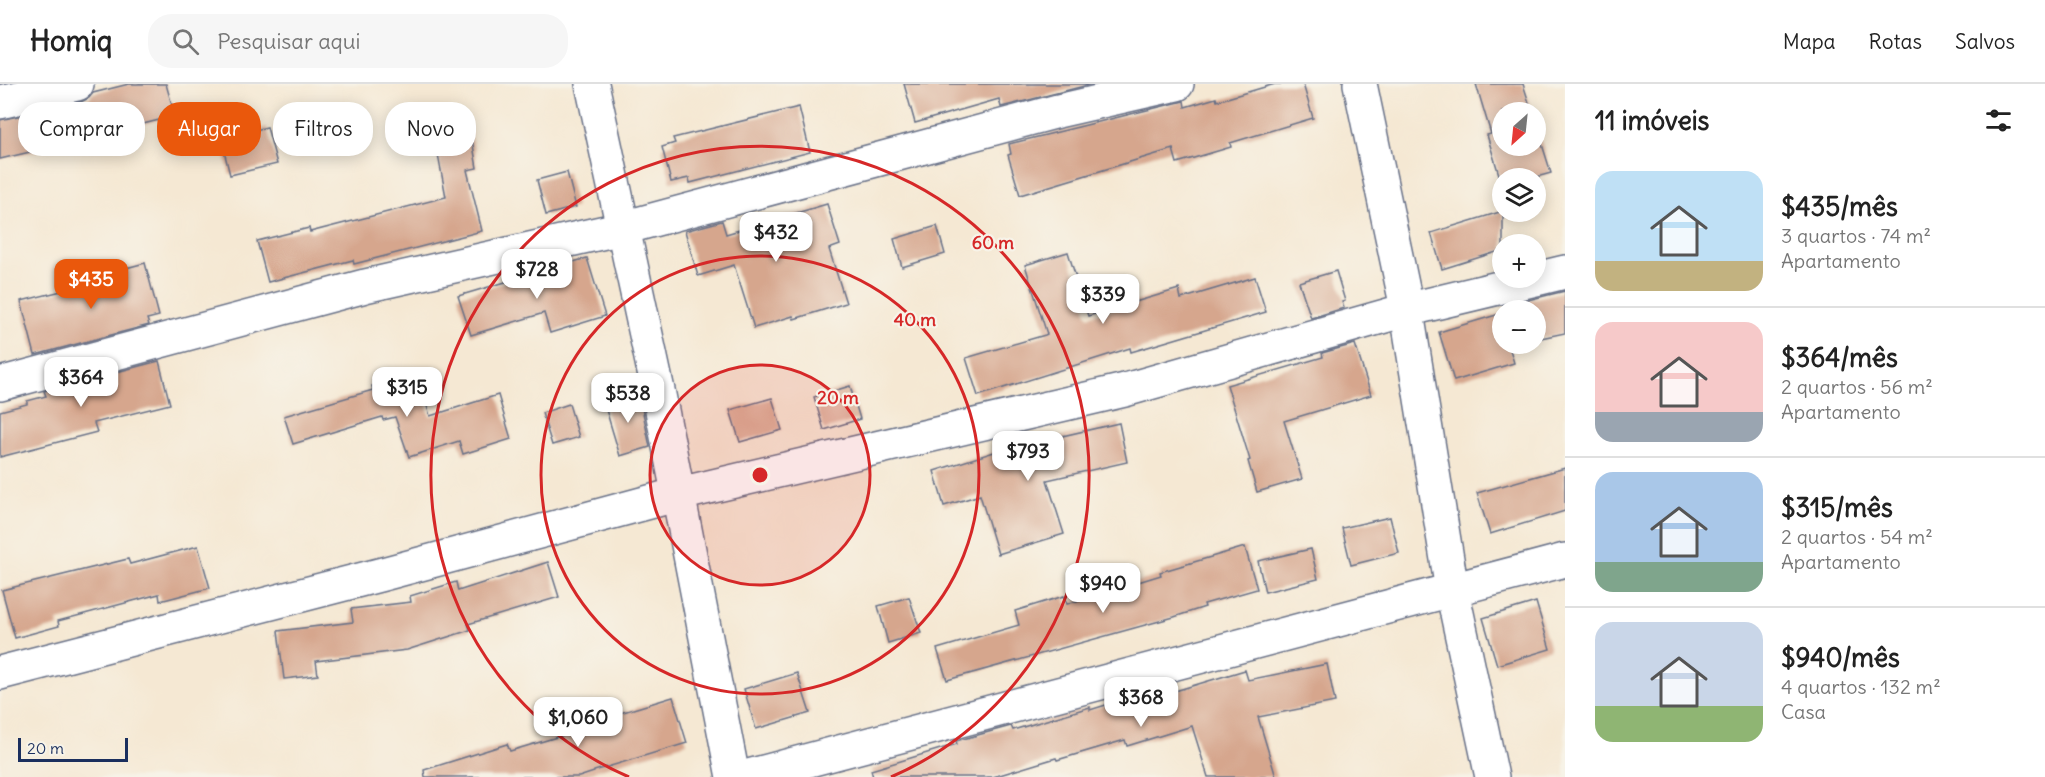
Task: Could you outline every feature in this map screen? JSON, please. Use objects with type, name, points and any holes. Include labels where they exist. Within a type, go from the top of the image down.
[{"type":"street","points":[[0,102],[77,84]]},
{"type":"street","points":[[592,84],[679,494],[733,777]]},
{"type":"street","points":[[0,384],[365,286],[623,228],[1058,111],[1176,84]]},
{"type":"street","points":[[1360,84],[1407,310],[1452,590],[1492,777]]},
{"type":"street","points":[[0,674],[679,494],[1125,390],[1407,310],[1565,272]]},
{"type":"street","points":[[745,777],[1565,560]]},
{"type":"building","points":[[129,84],[166,84],[171,102],[157,102],[157,120],[145,124],[145,102],[81,102],[93,93]]},
{"type":"building","points":[[904,84],[1092,84],[1001,107],[999,99],[915,123]]},
{"type":"building","points":[[1275,84],[1303,84],[1313,118],[1230,143],[1231,147],[1177,163],[1173,149],[1020,195],[1008,155],[1011,154],[1009,144],[1184,101],[1185,107],[1216,98],[1217,101]]},
{"type":"building","points":[[1476,84],[1523,84],[1529,102],[1492,102],[1492,152],[1487,135],[1491,134]]},
{"type":"building","points":[[799,107],[810,152],[690,183],[689,178],[671,182],[662,147],[675,143],[673,138]]},
{"type":"building","points":[[18,116],[18,155],[0,159],[0,120]]},
{"type":"building","points":[[267,127],[277,164],[230,175],[225,156],[261,156],[261,129]]},
{"type":"building","points":[[438,156],[475,156],[477,168],[467,170],[482,231],[354,264],[353,260],[268,282],[257,241],[309,228],[310,232],[446,197]]},
{"type":"building","points":[[1493,156],[1546,156],[1551,173],[1546,174],[1546,168],[1497,168]]},
{"type":"building","points":[[567,172],[576,207],[546,215],[537,180]]},
{"type":"building","points":[[827,204],[840,245],[829,249],[846,303],[794,319],[793,316],[754,328],[734,265],[698,276],[685,231],[722,221],[726,234]]},
{"type":"building","points":[[1492,214],[1492,222],[1503,222],[1503,234],[1492,234],[1492,253],[1442,269],[1431,233]]},
{"type":"building","points":[[937,226],[945,254],[902,267],[894,239]]},
{"type":"building","points":[[1068,252],[1088,316],[1179,289],[1181,299],[1255,277],[1266,312],[1131,352],[1130,348],[978,396],[966,358],[1047,334],[1025,265]]},
{"type":"building","points":[[587,258],[605,316],[550,333],[544,313],[471,335],[458,296]]},
{"type":"building","points":[[145,263],[159,316],[147,319],[149,325],[35,355],[21,301],[90,284],[88,278]]},
{"type":"building","points":[[1336,271],[1345,301],[1342,302],[1344,308],[1311,318],[1299,282]]},
{"type":"building","points":[[1565,291],[1565,333],[1546,337],[1546,300],[1528,300]]},
{"type":"building","points":[[1492,316],[1492,354],[1511,354],[1514,363],[1454,381],[1439,332]]},
{"type":"building","points":[[1355,344],[1371,395],[1284,421],[1302,479],[1257,492],[1248,461],[1250,460],[1227,385],[1323,357],[1322,353]]},
{"type":"building","points":[[159,361],[170,404],[94,423],[97,432],[0,457],[0,411],[46,396],[44,391]]},
{"type":"building","points":[[417,372],[430,416],[498,395],[511,439],[463,454],[459,441],[409,457],[395,417],[383,420],[382,417],[293,444],[284,416],[373,390],[372,386]]},
{"type":"building","points":[[850,386],[860,419],[824,430],[814,397]]},
{"type":"building","points":[[639,393],[650,447],[620,456],[604,403]]},
{"type":"building","points":[[772,398],[782,430],[740,442],[730,410]]},
{"type":"building","points":[[569,404],[579,437],[552,445],[542,413]]},
{"type":"building","points":[[1119,423],[1127,462],[1047,480],[1064,534],[998,554],[980,495],[944,506],[934,471],[1035,439],[1036,442]]},
{"type":"building","points":[[1565,468],[1565,511],[1490,534],[1477,493]]},
{"type":"building","points":[[1390,517],[1399,553],[1351,565],[1342,528]]},
{"type":"building","points":[[198,546],[210,588],[160,601],[159,594],[58,621],[59,626],[15,638],[2,590],[128,559],[130,564]]},
{"type":"building","points":[[1245,547],[1257,589],[1204,604],[1205,607],[1174,617],[947,680],[937,649],[1019,625],[1015,611],[1064,596],[1067,604],[1161,575],[1160,572]]},
{"type":"building","points":[[1311,549],[1318,579],[1265,592],[1258,561]]},
{"type":"building","points":[[548,562],[559,597],[468,624],[470,630],[407,650],[316,661],[318,675],[284,679],[278,631],[353,622],[351,609],[411,602],[410,596],[456,582],[458,591]]},
{"type":"building","points":[[909,597],[921,633],[888,643],[878,606]]},
{"type":"building","points":[[1536,602],[1550,649],[1497,665],[1483,618]]},
{"type":"building","points":[[1327,664],[1335,702],[1258,717],[1276,777],[1208,777],[1192,726],[1127,746],[1125,740],[993,777],[873,777],[871,770],[957,744],[956,741],[1011,726],[1013,730],[1090,707],[1090,710],[1163,687],[1165,694],[1245,670],[1248,680]]},
{"type":"building","points":[[797,673],[810,713],[756,729],[744,689]]},
{"type":"building","points":[[673,697],[687,743],[579,777],[425,777],[424,770],[507,744],[510,751],[621,718],[620,713]]}]
